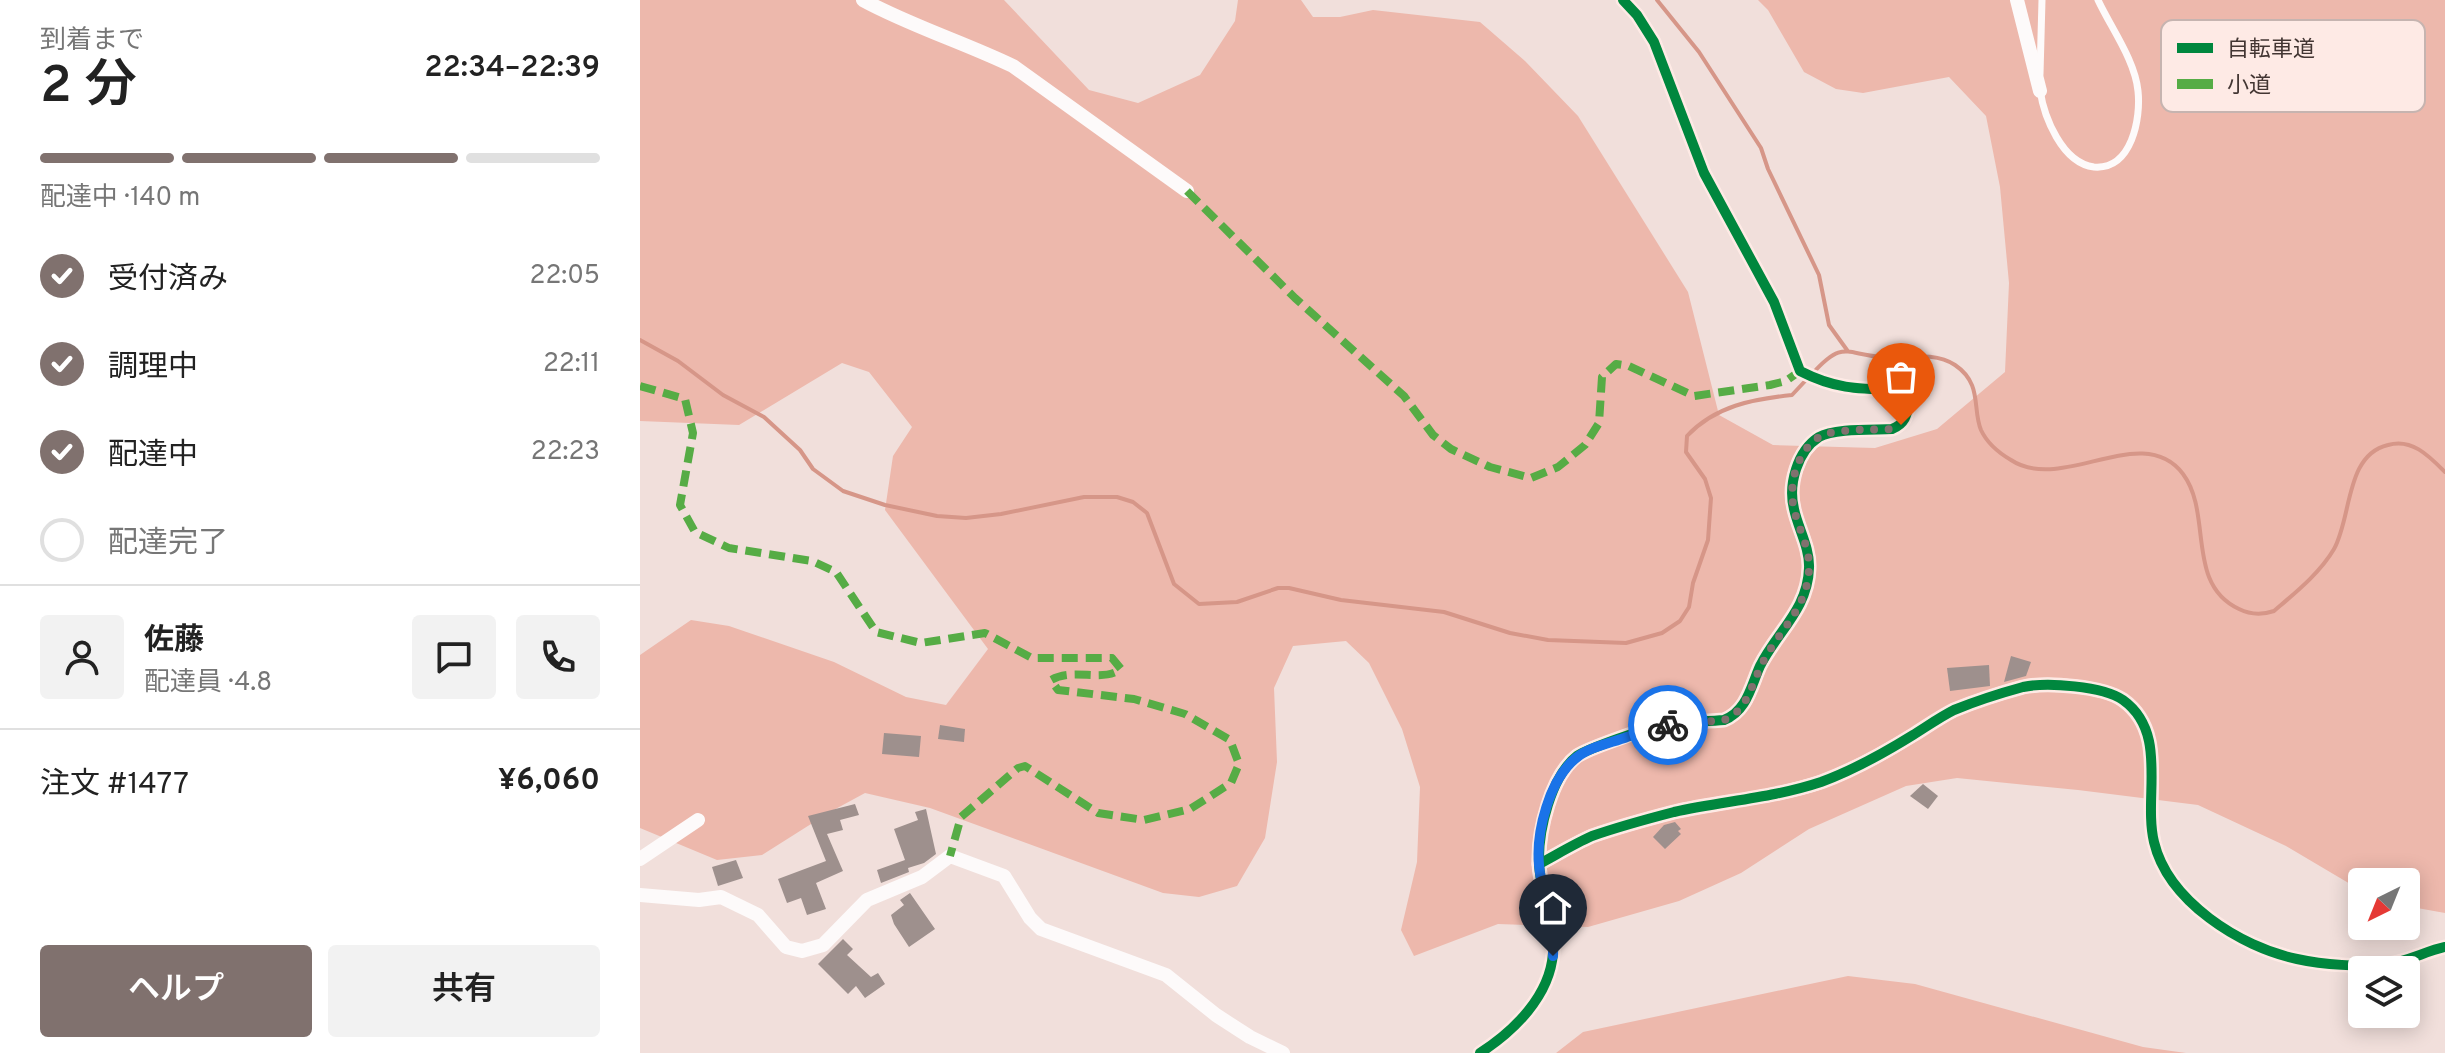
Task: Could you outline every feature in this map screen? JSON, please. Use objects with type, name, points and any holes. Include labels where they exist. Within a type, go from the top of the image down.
[{"type":"street","points":[[863,0],[903,22],[1013,66],[1187,191]]},
{"type":"street","points":[[1480,1053],[1522,1021],[1547,979],[1553,956],[1553,936],[1539,864],[1546,809],[1562,773],[1577,756],[1656,726],[1732,717],[1748,698],[1761,665],[1793,619],[1805,592],[1809,566],[1793,507],[1793,480],[1798,461],[1818,438],[1831,433],[1892,429],[1901,425],[1909,403],[1897,390],[1850,389],[1825,384],[1800,371],[1774,302],[1704,173],[1654,42],[1623,0]]},
{"type":"street","points":[[2017,0],[2040,91]]},
{"type":"street","points":[[1539,864],[1592,837],[1661,816],[1754,799],[1821,782],[1876,758],[1953,711],[2020,688],[2044,683],[2072,685],[2121,698],[2144,723],[2151,750],[2153,842],[2176,888],[2212,921],[2242,939],[2295,959],[2389,964],[2445,947]]},
{"type":"street","points":[[640,859],[698,820]]},
{"type":"street","points":[[640,895],[699,900],[721,897],[758,915],[786,947],[802,951],[823,945],[867,900],[922,877],[950,856],[1004,876],[1030,918],[1041,929],[1166,975],[1216,1015],[1283,1053]]},
{"type":"lane","points":[[2042,0],[2040,91],[2044,116],[2055,136],[2072,156],[2093,167],[2112,163],[2131,145],[2138,121],[2138,88],[2129,62],[2098,0]]},
{"type":"shaded area","points":[[640,0],[1004,0],[1089,90],[1138,103],[1200,75],[1235,21],[1238,0],[1301,0],[1313,17],[1340,17],[1373,10],[1480,22],[1525,61],[1578,116],[1688,292],[1719,415],[1773,445],[1875,448],[1937,429],[2005,372],[2009,283],[2000,187],[1986,116],[1949,77],[1863,93],[1836,89],[1804,72],[1768,10],[1758,0],[2445,0],[2445,913],[2420,909],[2420,868],[2348,868],[2348,883],[2286,846],[2198,805],[1957,778],[1906,786],[1809,829],[1741,873],[1679,901],[1588,927],[1498,924],[1414,956],[1401,930],[1417,862],[1420,787],[1402,729],[1369,663],[1346,641],[1293,646],[1274,688],[1277,762],[1265,838],[1237,886],[1199,897],[1163,893],[930,808],[865,793],[762,855],[717,860],[640,828],[640,655],[691,620],[729,626],[834,662],[906,697],[946,705],[988,649],[885,510],[893,456],[912,427],[869,372],[842,363],[739,425],[640,421]]},
{"type":"shaded area","points":[[1848,976],[1915,984],[2143,1047],[2186,1053],[1556,1053],[1583,1032]]},
{"type":"building","points":[[2011,656],[2031,662],[2026,676],[2004,682]]},
{"type":"building","points":[[1989,665],[1990,686],[1950,691],[1947,668]]},
{"type":"building","points":[[940,725],[965,729],[964,742],[938,739]]},
{"type":"building","points":[[884,733],[921,736],[919,757],[882,754]]},
{"type":"building","points":[[1923,784],[1938,796],[1928,809],[1910,796]]},
{"type":"building","points":[[855,804],[859,815],[840,820],[843,830],[827,834],[843,871],[816,883],[826,909],[807,915],[801,898],[787,903],[778,879],[826,861],[808,816]]},
{"type":"building","points":[[926,809],[936,854],[924,863],[908,868],[909,872],[881,883],[877,870],[905,860],[894,829],[918,820],[915,812]]},
{"type":"building","points":[[1675,822],[1681,834],[1665,849],[1653,837],[1664,825]]},
{"type":"building","points":[[736,860],[743,878],[718,886],[712,867]]},
{"type":"building","points":[[910,893],[935,929],[909,947],[891,915],[904,905],[900,900]]},
{"type":"building","points":[[843,939],[853,949],[847,955],[871,977],[878,973],[885,984],[865,998],[856,986],[848,994],[818,964]]},
{"type":"waterway","points":[[1657,0],[1699,52],[1761,148],[1819,275],[1829,325],[1847,350]]},
{"type":"waterway","points":[[640,340],[678,361],[723,395],[764,417],[800,450],[813,469],[843,491],[885,505],[937,516],[966,518],[1084,497],[1117,497],[1133,502],[1147,513],[1174,584],[1199,604],[1237,602],[1278,588],[1289,588],[1341,600],[1444,612],[1510,633],[1548,640],[1626,643],[1662,633],[1680,621],[1689,607],[1693,583],[1708,540],[1711,498],[1705,479],[1686,452],[1687,436],[1722,411],[1763,399],[1792,395],[1807,379]]},
{"type":"waterway","points":[[1813,373],[1839,352],[1938,358],[1955,365],[1970,380],[1981,430],[1994,447],[2011,460],[2031,468],[2054,469],[2124,455],[2146,454],[2166,459],[2183,474],[2192,490],[2205,566],[2212,583],[2222,598],[2252,613],[2274,611],[2322,566],[2340,536],[2357,474],[2374,451],[2397,443],[2412,446],[2445,472]]},
{"type":"marked path","points":[[1187,191],[1295,298],[1404,396],[1433,435],[1451,449],[1490,467],[1531,478],[1558,467],[1585,445],[1599,423],[1602,377],[1616,364],[1629,366],[1694,396],[1770,385],[1786,381],[1800,371]]},
{"type":"marked path","points":[[640,386],[685,399],[693,433],[680,505],[695,532],[729,548],[812,561],[836,572],[876,632],[921,643],[985,633],[1032,658],[1112,658],[1121,669],[1113,673],[1060,676],[1051,680],[1058,690],[1134,699],[1185,714],[1230,740],[1239,764],[1231,783],[1190,809],[1144,820],[1098,813],[1025,766],[1018,768],[961,817],[950,856]]},
{"type":"cycle path","points":[[1480,1053],[1528,1011],[1538,998],[1550,969],[1553,941],[1540,874],[1539,850],[1548,805],[1560,777],[1577,756],[1592,748],[1665,724],[1724,720],[1738,711],[1760,666],[1798,608],[1807,583],[1808,553],[1792,500],[1793,479],[1800,460],[1811,443],[1826,434],[1892,429],[1900,425],[1909,403],[1897,390],[1847,387],[1800,371],[1774,302],[1704,173],[1654,42],[1623,0]]},
{"type":"cycle path","points":[[1539,864],[1592,836],[1633,823],[1821,782],[1880,755],[1954,710],[1988,697],[2023,687],[2074,686],[2114,695],[2137,714],[2146,730],[2150,747],[2154,842],[2174,883],[2209,918],[2253,944],[2275,953],[2319,963],[2387,964],[2445,947]]},
{"type":"way so far","points":[[1668,725],[1732,717],[1748,698],[1761,665],[1793,619],[1805,592],[1809,566],[1793,507],[1793,480],[1798,461],[1818,438],[1831,433],[1892,429],[1901,425]]},
{"type":"route","points":[[1553,956],[1553,936],[1539,864],[1546,809],[1562,773],[1577,756],[1656,726],[1668,725]]}]
